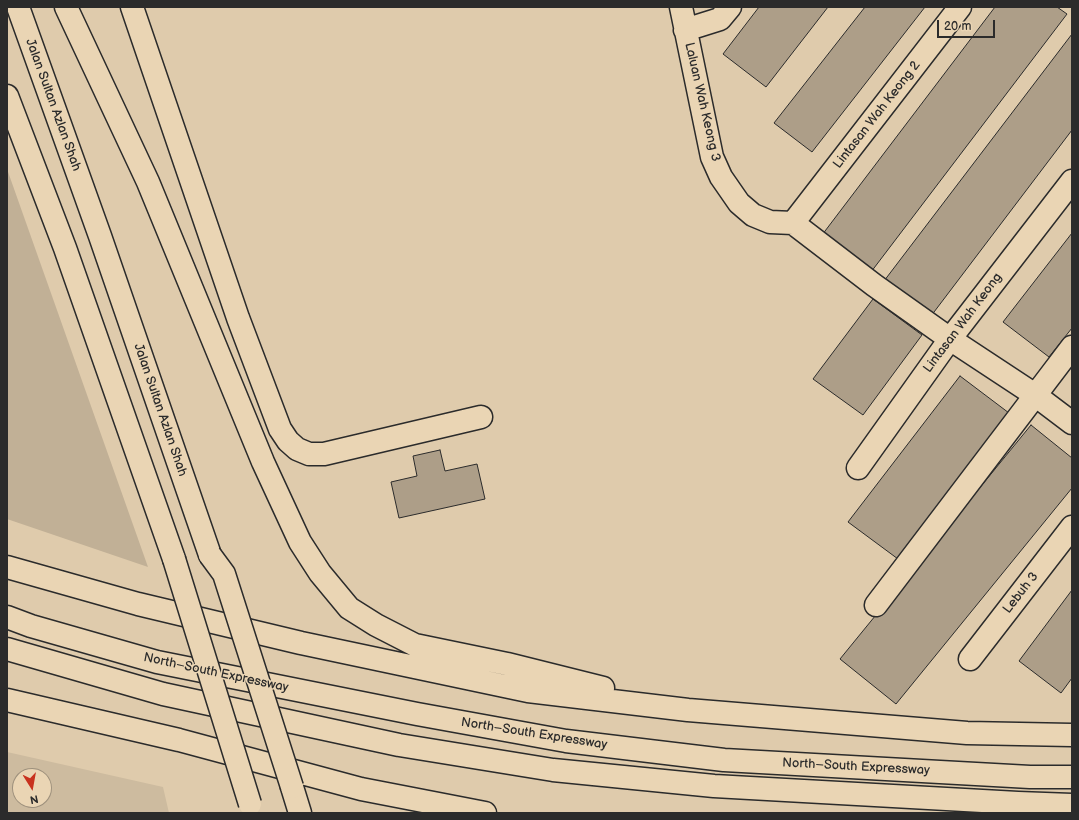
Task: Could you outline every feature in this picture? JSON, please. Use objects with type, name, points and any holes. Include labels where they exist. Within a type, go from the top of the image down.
[{"type":"main road","name":"Jalan Sultan Azlan Shah","points":[[18,7],[100,236],[210,555],[224,574],[285,788],[300,813]]},
{"type":"main road","points":[[66,7],[148,182],[266,469],[304,549],[320,574],[349,608],[376,625],[415,645],[507,664],[688,710]]},
{"type":"main road","points":[[132,7],[235,310],[280,429],[288,441],[297,449],[309,454],[324,454],[481,417]]},
{"type":"main road","name":"Laluan Wah Keong 3","points":[[681,7],[712,157],[721,177],[739,203],[753,215],[770,222],[793,223]]},
{"type":"main road","points":[[685,30],[720,19],[730,7]]},
{"type":"main road","name":"Lintasan Wah Keong 2","points":[[793,223],[960,7]]},
{"type":"main road","points":[[7,96],[66,248],[174,558],[252,808]]},
{"type":"main road","name":"Lintasan Wah Keong","points":[[858,468],[950,339],[1072,181]]},
{"type":"main road","points":[[793,223],[874,285],[950,339],[1035,395],[1072,423]]},
{"type":"main road","points":[[876,605],[1072,347]]},
{"type":"main road","points":[[253,439],[280,429]]},
{"type":"main road","name":"Lebuh 3","points":[[970,659],[1072,527]]},
{"type":"main road","points":[[7,567],[138,604],[317,647],[528,691],[688,710],[967,733],[1072,734]]},
{"type":"main road","name":"North–South Expressway","points":[[7,617],[31,626],[157,662],[417,714],[566,741],[724,760],[1072,777]]},
{"type":"main road","name":"North–South Expressway","points":[[7,649],[170,696],[399,745],[553,770],[714,786],[1003,803],[1072,805]]},
{"type":"main road","points":[[7,700],[179,740],[361,789],[485,813]]},
{"type":"main road","points":[[285,788],[285,813]]},
{"type":"shaded area","points":[[7,169],[148,567],[7,519]]},
{"type":"shaded area","points":[[7,752],[163,787],[169,813],[7,813]]},
{"type":"building","points":[[759,7],[828,7],[766,87],[723,54]]},
{"type":"building","points":[[865,7],[925,7],[812,152],[774,123]]},
{"type":"building","points":[[995,7],[1057,7],[1067,14],[871,272],[822,235]]},
{"type":"building","points":[[1072,34],[1072,130],[931,316],[884,281]]},
{"type":"building","points":[[1072,233],[1072,328],[1049,357],[1003,322]]},
{"type":"building","points":[[873,299],[922,335],[863,415],[813,379]]},
{"type":"building","points":[[960,376],[1009,413],[898,559],[848,522]]},
{"type":"building","points":[[1031,425],[1072,458],[1072,488],[896,704],[840,659]]},
{"type":"building","points":[[440,450],[445,471],[477,464],[485,499],[399,518],[391,482],[417,476],[413,456]]},
{"type":"building","points":[[1072,590],[1072,678],[1061,693],[1019,661]]}]
